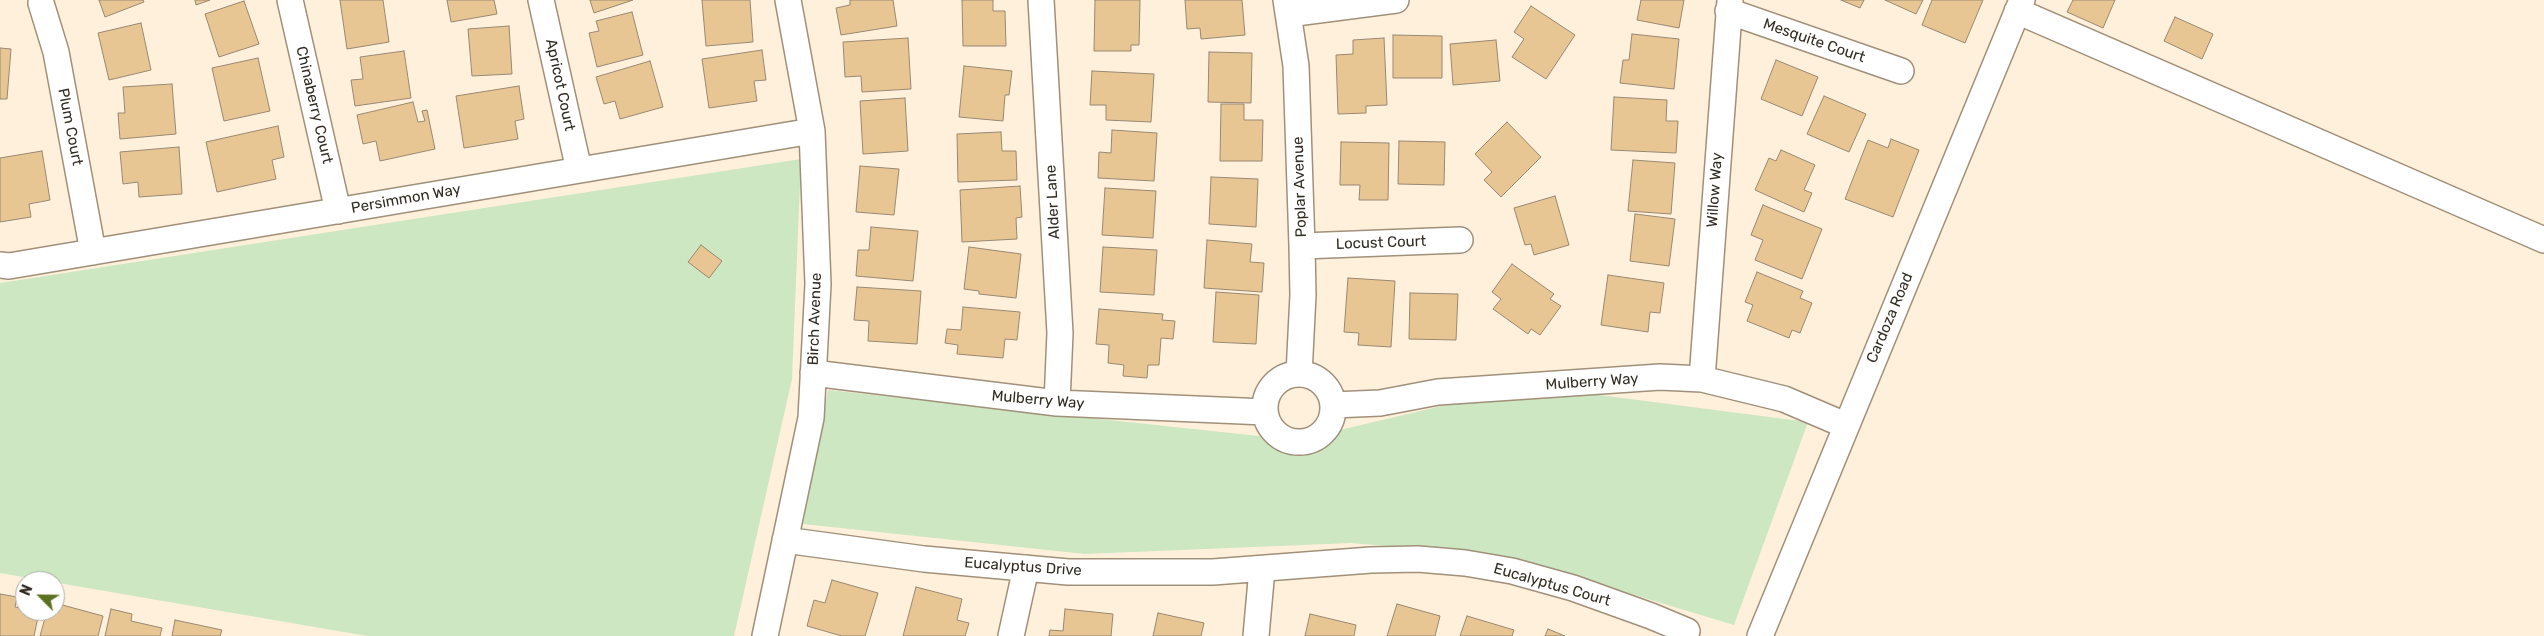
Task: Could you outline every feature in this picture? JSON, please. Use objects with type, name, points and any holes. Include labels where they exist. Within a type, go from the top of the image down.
[{"type":"street","name":"Chinaberry Court","points":[[290,0],[338,211]]},
{"type":"street","name":"Apricot Court","points":[[541,0],[579,170]]},
{"type":"street","name":"Birch Avenue","points":[[765,636],[811,418],[818,284],[812,131],[788,0]]},
{"type":"street","name":"Alder Lane","points":[[1041,0],[1060,333],[1057,403]]},
{"type":"street","points":[[1287,7],[1396,0]]},
{"type":"street","name":"Plum Court","points":[[41,3],[56,52],[93,252]]},
{"type":"street","points":[[2020,5],[2544,240]]},
{"type":"street","name":"Cardoza Road","points":[[1760,636],[1845,425],[2020,5]]},
{"type":"street","name":"Mesquite Court","points":[[1729,6],[1901,71]]},
{"type":"street","name":"Willow Way","points":[[1702,379],[1729,6]]},
{"type":"street","name":"Poplar Avenue","points":[[1287,7],[1296,66],[1304,295],[1299,374]]},
{"type":"street","name":"Persimmon Way","points":[[0,265],[10,266],[812,131]]},
{"type":"street","name":"Locust Court","points":[[1302,246],[1460,240]]},
{"type":"street","name":"Mulberry Way","points":[[813,373],[1057,403],[1265,412]]},
{"type":"street","points":[[1299,374],[1314,378],[1327,390],[1333,405],[1327,428],[1314,439],[1295,443],[1279,436],[1268,424],[1265,412],[1265,402],[1270,390],[1288,376],[1299,374]]},
{"type":"street","name":"Mulberry Way","points":[[1333,405],[1380,403],[1457,391],[1660,377],[1702,379],[1784,399],[1845,425]]},
{"type":"street","name":"Eucalyptus Drive","points":[[785,540],[924,559],[1068,572],[1213,572],[1262,569]]},
{"type":"street","name":"Eucalyptus Court","points":[[1262,569],[1370,560],[1418,559],[1465,563],[1512,571],[1573,588],[1652,616],[1687,631]]},
{"type":"street","points":[[1011,636],[1026,568]]},
{"type":"street","points":[[1256,636],[1262,569]]},
{"type":"green space","points":[[801,159],[792,379],[734,636],[367,636],[65,584],[65,571],[15,571],[15,576],[0,573],[0,283]]},
{"type":"green space","points":[[828,390],[1259,436],[1292,451],[1310,449],[1340,430],[1454,403],[1584,393],[1808,422],[1734,625],[1505,556],[1351,543],[1085,554],[803,524]]},
{"type":"building","points":[[99,0],[143,0],[144,2],[105,17]]},
{"type":"building","points":[[195,0],[210,0],[196,5]]},
{"type":"building","points":[[340,0],[383,0],[389,42],[347,49]]},
{"type":"building","points":[[447,0],[494,0],[497,14],[451,22]]},
{"type":"building","points":[[590,0],[633,0],[594,13]]},
{"type":"building","points":[[702,0],[750,0],[753,42],[706,46]]},
{"type":"building","points":[[850,0],[893,0],[897,26],[841,35],[836,8],[850,5]]},
{"type":"building","points":[[962,0],[993,0],[993,11],[1005,11],[1006,46],[963,46]]},
{"type":"building","points":[[1095,0],[1140,0],[1139,45],[1131,45],[1131,51],[1094,51]]},
{"type":"building","points":[[1185,0],[1242,0],[1245,35],[1201,39],[1200,28],[1187,29]]},
{"type":"building","points":[[1641,0],[1684,0],[1679,28],[1637,20]]},
{"type":"building","points":[[1841,0],[1864,0],[1860,8]]},
{"type":"building","points":[[1885,0],[1923,0],[1916,14]]},
{"type":"building","points":[[1932,0],[1983,0],[1965,43],[1922,25]]},
{"type":"building","points":[[2073,0],[2115,0],[2103,28],[2067,12]]},
{"type":"building","points":[[244,1],[259,44],[219,57],[205,14]]},
{"type":"building","points":[[1531,6],[1575,35],[1546,79],[1512,57],[1524,39],[1514,32]]},
{"type":"building","points":[[632,12],[643,55],[597,67],[589,33],[599,31],[596,21]]},
{"type":"building","points":[[2175,17],[2213,34],[2202,59],[2164,41]]},
{"type":"building","points":[[141,23],[151,70],[109,80],[98,33]]},
{"type":"building","points":[[509,26],[512,74],[472,76],[468,29]]},
{"type":"building","points":[[1632,34],[1679,39],[1674,89],[1620,83],[1623,60],[1629,60]]},
{"type":"building","points":[[1393,35],[1442,36],[1442,78],[1393,78]]},
{"type":"building","points":[[908,38],[911,89],[862,92],[861,76],[845,77],[843,42]]},
{"type":"building","points":[[1384,38],[1387,105],[1366,106],[1366,113],[1338,114],[1336,55],[1353,54],[1353,40]]},
{"type":"building","points":[[1496,40],[1500,81],[1453,85],[1450,44]]},
{"type":"building","points":[[0,48],[11,49],[7,99],[0,99]]},
{"type":"building","points":[[762,50],[766,80],[754,81],[757,101],[709,108],[702,59]]},
{"type":"building","points":[[404,51],[411,98],[355,106],[351,80],[363,79],[360,57]]},
{"type":"building","points":[[1209,52],[1252,53],[1251,103],[1208,102]]},
{"type":"building","points":[[258,58],[270,111],[224,121],[212,68]]},
{"type":"building","points":[[1776,60],[1818,77],[1802,116],[1761,99]]},
{"type":"building","points":[[650,61],[663,107],[620,119],[615,101],[604,104],[596,77]]},
{"type":"building","points":[[964,66],[1012,71],[1009,95],[1005,95],[1003,121],[959,117]]},
{"type":"building","points":[[1092,71],[1154,74],[1151,122],[1106,120],[1106,105],[1090,105]]},
{"type":"building","points":[[172,84],[176,134],[120,139],[118,113],[125,113],[123,87]]},
{"type":"building","points":[[519,86],[524,119],[515,121],[518,139],[464,148],[456,96]]},
{"type":"building","points":[[1824,96],[1866,114],[1849,152],[1807,134]]},
{"type":"building","points":[[1614,97],[1667,100],[1666,121],[1678,121],[1676,153],[1611,150]]},
{"type":"building","points":[[905,98],[908,151],[863,154],[860,101]]},
{"type":"building","points":[[413,102],[418,122],[425,121],[422,111],[427,110],[435,149],[380,161],[376,141],[363,144],[357,115]]},
{"type":"building","points":[[1221,104],[1244,104],[1244,120],[1263,120],[1262,161],[1220,161]]},
{"type":"building","points":[[1507,122],[1541,157],[1501,197],[1484,180],[1492,172],[1475,154]]},
{"type":"building","points":[[278,126],[284,157],[272,160],[276,179],[217,192],[206,142]]},
{"type":"building","points":[[1112,130],[1157,133],[1154,181],[1098,178],[1099,152],[1111,153]]},
{"type":"building","points":[[1001,132],[1002,151],[1016,151],[1017,180],[958,182],[957,134]]},
{"type":"building","points":[[1891,139],[1919,150],[1893,217],[1845,199],[1868,140],[1888,148]]},
{"type":"building","points":[[1399,141],[1445,142],[1444,185],[1398,184]]},
{"type":"building","points":[[1341,142],[1389,143],[1388,200],[1359,200],[1360,185],[1340,185]]},
{"type":"building","points":[[179,147],[182,194],[139,197],[138,182],[123,184],[120,152]]},
{"type":"building","points":[[1781,150],[1815,165],[1804,190],[1812,193],[1804,212],[1755,190],[1769,158],[1776,161]]},
{"type":"building","points":[[42,151],[50,200],[29,204],[31,217],[0,222],[0,158]]},
{"type":"building","points":[[1633,160],[1675,163],[1671,214],[1628,211]]},
{"type":"building","points":[[860,166],[899,169],[894,215],[856,212]]},
{"type":"building","points":[[1211,177],[1258,179],[1256,227],[1209,224]]},
{"type":"building","points":[[1020,186],[1022,217],[1016,218],[1017,239],[962,242],[960,190]]},
{"type":"building","points":[[1105,188],[1156,191],[1153,238],[1102,235]]},
{"type":"building","points":[[1555,196],[1569,245],[1534,255],[1531,244],[1525,245],[1514,208]]},
{"type":"building","points":[[1763,205],[1822,229],[1802,279],[1755,260],[1763,240],[1751,235]]},
{"type":"building","points":[[1635,214],[1675,219],[1669,266],[1630,261]]},
{"type":"building","points":[[871,227],[918,231],[913,281],[856,276],[858,250],[869,250]]},
{"type":"building","points":[[1207,240],[1252,244],[1250,262],[1264,263],[1262,292],[1204,288]]},
{"type":"building","points":[[701,245],[722,261],[709,278],[688,262]]},
{"type":"building","points":[[969,247],[1021,254],[1016,298],[979,294],[979,291],[964,289]]},
{"type":"building","points":[[1103,247],[1157,250],[1154,295],[1100,292]]},
{"type":"building","points":[[1512,264],[1554,294],[1550,299],[1561,306],[1540,335],[1531,329],[1528,334],[1493,309],[1501,299],[1492,292]]},
{"type":"building","points":[[1757,272],[1803,291],[1800,298],[1812,303],[1800,333],[1792,330],[1789,338],[1747,321],[1753,305],[1745,302]]},
{"type":"building","points":[[1608,275],[1664,283],[1660,313],[1650,312],[1648,332],[1601,325]]},
{"type":"building","points":[[1348,278],[1395,281],[1391,347],[1358,345],[1359,333],[1344,332]]},
{"type":"building","points":[[857,287],[921,291],[917,344],[868,341],[869,321],[854,320]]},
{"type":"building","points":[[1216,292],[1259,295],[1256,344],[1213,342]]},
{"type":"building","points":[[1410,293],[1458,294],[1456,340],[1409,339]]},
{"type":"building","points":[[963,307],[1020,312],[1017,340],[1005,339],[1003,358],[957,354],[958,345],[945,343],[947,329],[961,330]]},
{"type":"building","points":[[1099,309],[1163,314],[1162,320],[1175,321],[1173,339],[1161,338],[1159,365],[1148,365],[1147,378],[1123,376],[1124,365],[1108,363],[1109,345],[1096,344]]},
{"type":"building","points":[[832,580],[878,593],[865,636],[842,636],[807,626],[814,600],[825,603]]},
{"type":"building","points":[[916,587],[962,599],[957,620],[969,623],[965,636],[903,636]]},
{"type":"building","points":[[0,594],[15,597],[15,621],[37,621],[34,636],[0,636]]},
{"type":"building","points":[[1397,604],[1440,616],[1435,636],[1387,636]]},
{"type":"building","points":[[65,606],[103,616],[98,636],[40,636],[44,621],[65,621]]},
{"type":"building","points":[[111,609],[132,614],[131,621],[162,628],[160,636],[105,636]]},
{"type":"building","points":[[1065,609],[1113,614],[1111,636],[1049,636],[1050,630],[1063,631]]},
{"type":"building","points":[[1158,613],[1204,623],[1201,636],[1153,636]]},
{"type":"building","points":[[1310,614],[1356,625],[1354,636],[1305,636]]},
{"type":"building","points":[[1467,616],[1514,630],[1512,636],[1460,636]]},
{"type":"building","points":[[175,620],[222,630],[220,636],[172,636]]},
{"type":"building","points":[[1548,629],[1565,636],[1545,636]]}]
